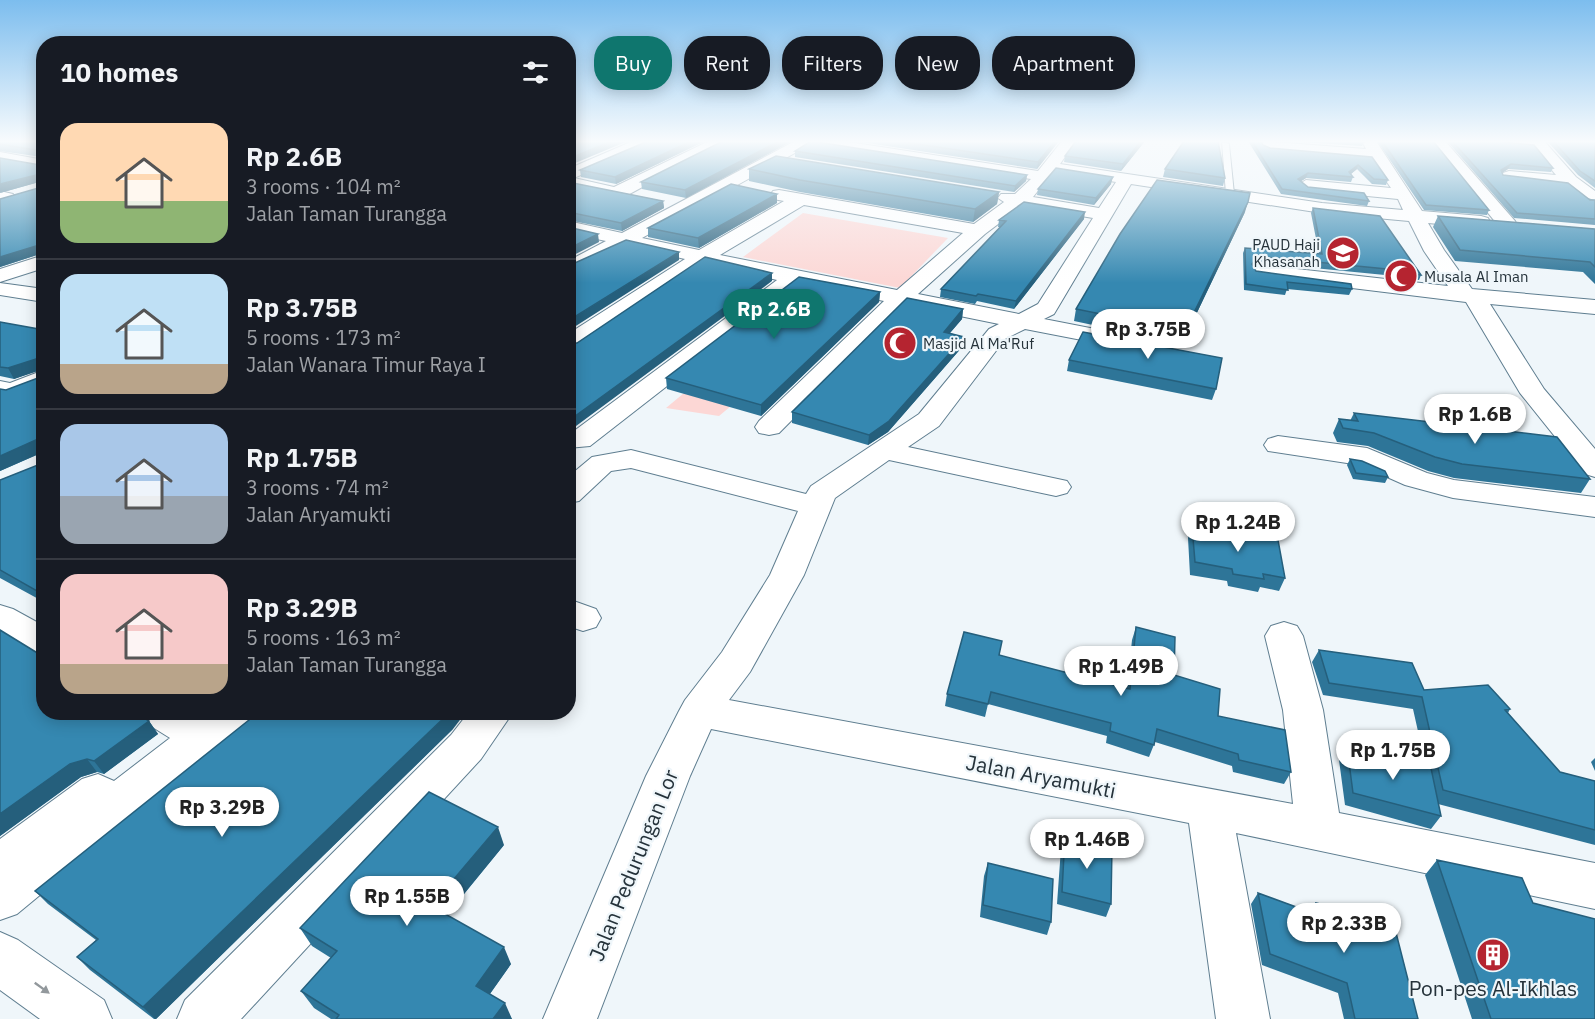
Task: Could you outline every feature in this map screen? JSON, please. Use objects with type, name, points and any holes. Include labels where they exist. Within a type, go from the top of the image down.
[{"type":"street","points":[[596,189],[687,205]]},
{"type":"street","points":[[615,193],[624,189]]},
{"type":"street","points":[[576,265],[720,189]]},
{"type":"street","points":[[749,189],[799,200],[978,230]]},
{"type":"street","points":[[769,427],[884,313],[978,230],[1033,189]]},
{"type":"street","name":"Jalan Pedurungan Lor","points":[[570,1019],[668,776],[699,711],[736,662],[787,575],[822,493],[929,420],[997,334],[1046,309],[1120,189]]},
{"type":"street","points":[[1192,189],[1316,207],[1529,227]]},
{"type":"street","points":[[1311,189],[1316,207]]},
{"type":"street","points":[[1347,189],[1404,194]]},
{"type":"street","points":[[1400,189],[1434,251],[1469,295],[1533,393],[1595,468]]},
{"type":"street","points":[[1477,189],[1508,225]]},
{"type":"street","points":[[1582,189],[1594,198]]},
{"type":"street","points":[[2,198],[25,193]]},
{"type":"street","points":[[996,196],[1104,214]]},
{"type":"street","points":[[576,340],[700,258],[799,200]]},
{"type":"street","points":[[576,229],[700,258],[1149,347]]},
{"type":"street","points":[[11,252],[36,258]]},
{"type":"street","points":[[0,276],[36,263]]},
{"type":"street","points":[[1262,271],[1595,307]]},
{"type":"street","points":[[576,440],[580,440],[621,411],[794,277]]},
{"type":"street","points":[[0,289],[36,295]]},
{"type":"street","points":[[4,392],[36,381]]},
{"type":"street","points":[[1278,445],[1367,457],[1416,479],[1464,491],[1595,507]]},
{"type":"street","points":[[886,451],[1056,486]]},
{"type":"street","points":[[576,487],[602,464],[631,459],[816,506]]},
{"type":"street","points":[[0,618],[36,639]]},
{"type":"street","points":[[1284,636],[1303,710],[1319,830]]},
{"type":"street","name":"Jalan Aryamukti","points":[[699,711],[1209,807],[1595,886]]},
{"type":"street","points":[[0,867],[179,720]]},
{"type":"street","points":[[0,897],[224,720]]},
{"type":"street","points":[[204,1019],[466,747],[487,720]]},
{"type":"street","points":[[1209,807],[1243,1019]]},
{"type":"street","points":[[0,958],[85,1019]]},
{"type":"lane","points":[[1229,189],[1230,194]]},
{"type":"shaded area","points":[[803,213],[948,238],[900,288],[743,257]]},
{"type":"shaded area","points":[[684,393],[731,406],[719,416],[666,408]]},
{"type":"building","points":[[36,189],[36,246],[0,257],[0,199]]},
{"type":"building","points":[[576,189],[601,189],[663,201],[621,223],[576,214]]},
{"type":"building","points":[[722,189],[752,189],[777,194],[698,238],[648,228]]},
{"type":"building","points":[[852,189],[978,189],[999,192],[975,209]]},
{"type":"building","points":[[1038,189],[1104,189],[1096,198]]},
{"type":"building","points":[[1151,189],[1218,189],[1250,193],[1248,202],[1185,331],[1076,309],[1120,234]]},
{"type":"building","points":[[1282,189],[1322,189],[1364,193],[1369,201]]},
{"type":"building","points":[[1415,189],[1472,189],[1489,210],[1426,205]]},
{"type":"building","points":[[1495,189],[1575,189],[1590,200],[1595,200],[1595,219],[1517,213]]},
{"type":"building","points":[[1024,202],[1085,212],[1016,301],[941,289],[1006,221],[999,220]]},
{"type":"building","points":[[1313,208],[1380,216],[1421,275],[1387,269],[1264,257],[1256,259],[1252,264],[1256,271],[1351,284],[1352,289],[1287,282],[1288,290],[1246,284],[1245,248],[1322,254]]},
{"type":"building","points":[[1438,216],[1595,229],[1595,267],[1590,262],[1460,250]]},
{"type":"building","points":[[576,229],[598,234],[576,245]]},
{"type":"building","points":[[626,240],[679,252],[576,316],[576,262]]},
{"type":"building","points":[[705,257],[772,273],[576,415],[577,343]]},
{"type":"building","points":[[799,277],[880,292],[761,405],[666,378]]},
{"type":"building","points":[[907,298],[963,309],[944,332],[964,337],[889,421],[869,435],[792,412]]},
{"type":"building","points":[[0,322],[36,329],[36,359],[8,368],[0,367]]},
{"type":"building","points":[[1083,332],[1222,358],[1216,389],[1069,360]]},
{"type":"building","points":[[36,379],[36,440],[0,456],[0,389],[6,390]]},
{"type":"building","points":[[1354,413],[1557,437],[1590,479],[1462,464],[1435,457],[1374,433],[1343,428],[1339,419],[1358,421]]},
{"type":"building","points":[[1350,459],[1362,461],[1385,471],[1388,477],[1356,473]]},
{"type":"building","points":[[36,466],[36,590],[0,570],[0,480]]},
{"type":"building","points":[[1192,526],[1278,540],[1285,578],[1263,574],[1264,579],[1233,574],[1232,569],[1195,562]]},
{"type":"building","points":[[1136,627],[1175,637],[1174,675],[1220,689],[1218,716],[1285,730],[1291,772],[1239,760],[1238,754],[1157,729],[1154,745],[1110,731],[1111,723],[991,692],[988,704],[947,694],[964,632],[1002,641],[999,655],[1130,689]]},
{"type":"building","points":[[0,630],[36,652],[36,720],[149,721],[94,761],[87,759],[70,764],[0,814]]},
{"type":"building","points":[[1319,650],[1412,663],[1424,690],[1488,685],[1510,709],[1505,710],[1560,772],[1595,781],[1595,830],[1443,790],[1422,697],[1329,683]]},
{"type":"building","points":[[249,720],[442,720],[143,1007],[77,957],[98,939],[35,891]]},
{"type":"building","points":[[1347,747],[1431,768],[1441,816],[1353,793]]},
{"type":"building","points":[[429,792],[498,827],[431,906],[504,947],[476,986],[505,1003],[493,1019],[336,1019],[339,1015],[301,991],[337,951],[300,928]]},
{"type":"building","points":[[1065,835],[1112,847],[1111,904],[1062,892]]},
{"type":"building","points":[[1437,860],[1522,878],[1533,903],[1595,919],[1595,1019],[1491,1019]]},
{"type":"building","points":[[988,863],[1053,879],[1051,922],[983,905]]},
{"type":"building","points":[[1258,893],[1318,915],[1316,903],[1393,921],[1418,1019],[1355,1019],[1347,983],[1270,954]]},
{"type":"place","name":"PAUD Haji Khasanah","points":[[1343,253]]},
{"type":"place","name":"Musala Al Iman","points":[[1401,276]]},
{"type":"place","name":"Masjid Al Ma'Ruf","points":[[900,343]]},
{"type":"place","name":"Pon-pes Al-Ikhlas","points":[[1493,955]]}]
